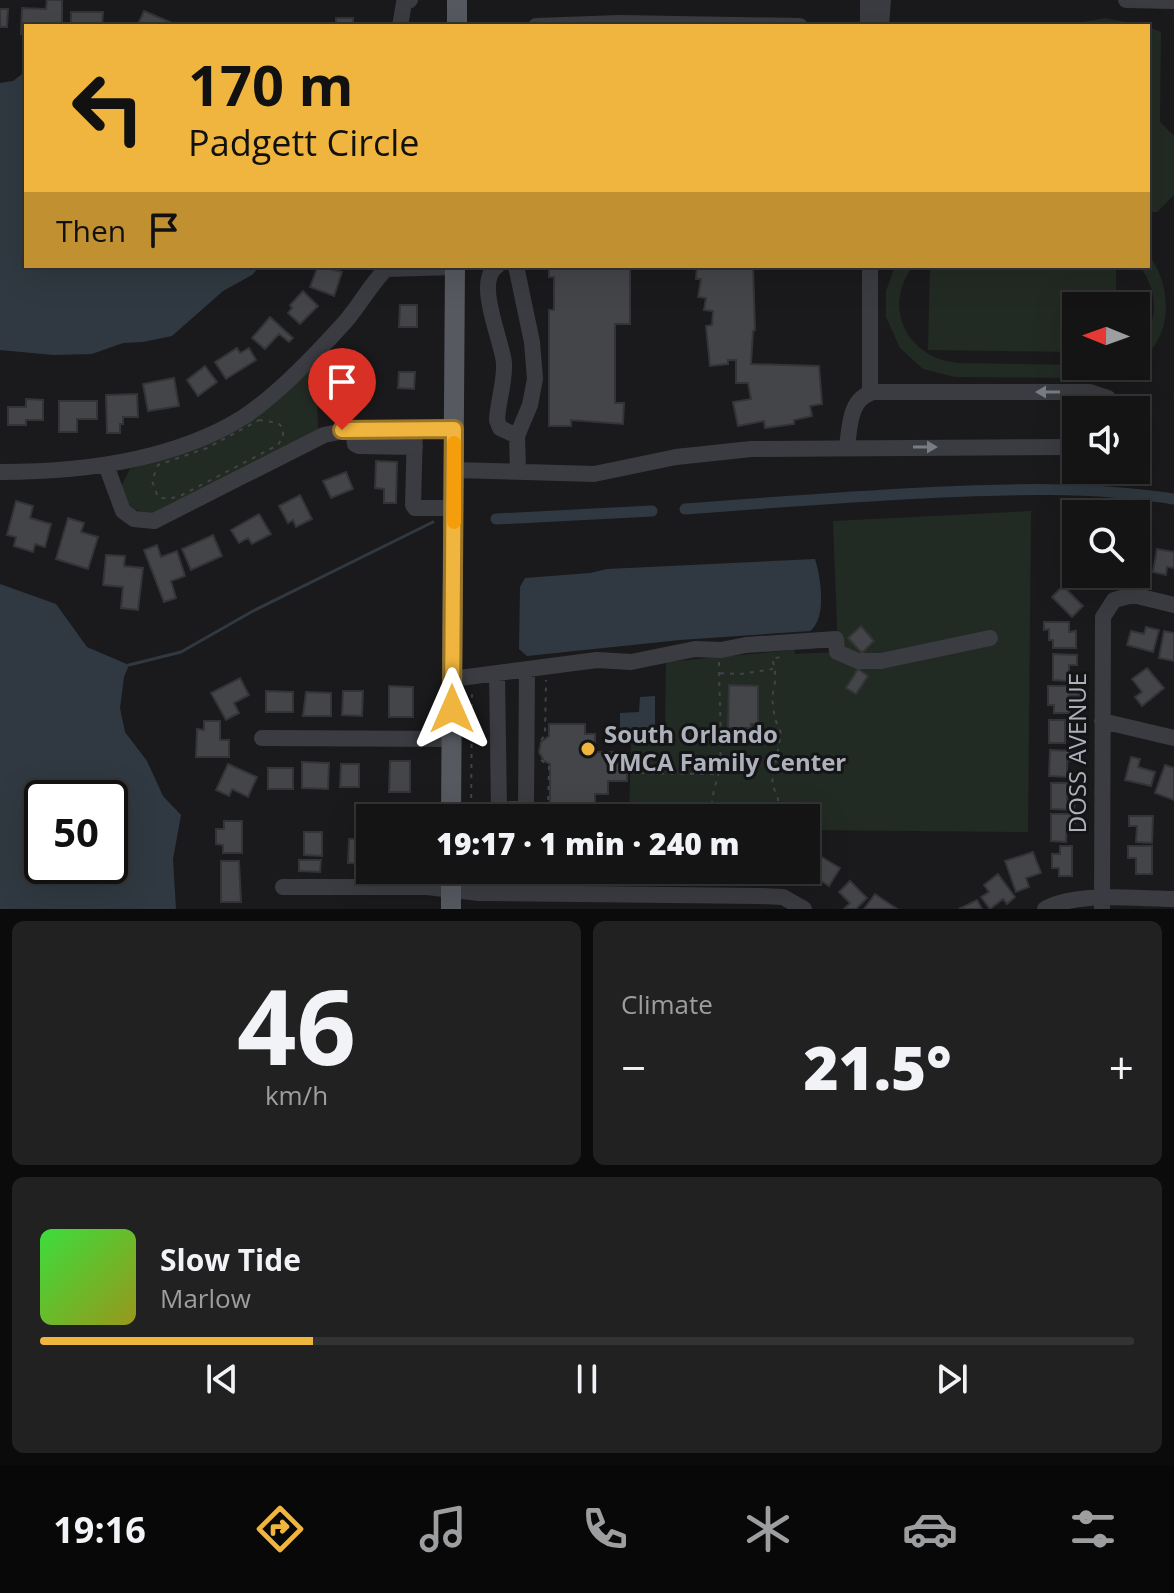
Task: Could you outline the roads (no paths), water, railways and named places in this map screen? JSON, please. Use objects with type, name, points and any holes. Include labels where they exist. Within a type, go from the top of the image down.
[{"type":"main road","points":[[457,0],[457,24]]},
{"type":"main road","points":[[451,804],[452,739],[462,678],[454,508],[455,268]]},
{"type":"street","points":[[400,24],[404,3],[410,0]]},
{"type":"street","points":[[868,0],[868,24]]},
{"type":"street","points":[[881,24],[883,0]]},
{"type":"street","points":[[1126,0],[1174,1]]},
{"type":"street","points":[[554,24],[602,24]]},
{"type":"street","points":[[0,472],[56,472],[106,465],[202,438],[243,417],[279,387],[346,321],[372,283],[386,269],[420,268]]},
{"type":"street","points":[[494,268],[488,276],[488,291],[504,362],[497,420],[500,428],[517,436]]},
{"type":"street","points":[[516,268],[532,342],[535,379],[530,405],[517,436],[518,471]]},
{"type":"street","points":[[870,268],[870,393]]},
{"type":"street","points":[[847,447],[854,408],[859,399],[870,393],[1090,392],[1102,396]]},
{"type":"street","points":[[106,465],[123,511],[134,519],[154,521],[324,435],[353,429],[454,429]]},
{"type":"street","points":[[353,429],[355,444],[359,446],[415,447]]},
{"type":"street","points":[[415,429],[413,505],[415,508],[454,508]]},
{"type":"street","points":[[454,470],[594,474],[702,454],[751,449],[1062,447]]},
{"type":"street","name":"DOSS AVENUE","points":[[1102,904],[1103,617],[1114,600],[1133,595],[1174,605]]},
{"type":"street","points":[[462,678],[597,660],[631,662],[695,649],[721,650],[746,645],[836,639],[837,652],[858,661],[881,661],[990,638]]},
{"type":"street","points":[[497,673],[499,810],[526,808],[527,669]]},
{"type":"street","points":[[1102,721],[1174,738]]},
{"type":"street","points":[[262,738],[452,739]]},
{"type":"street","points":[[283,887],[427,887],[479,893],[716,902],[783,897],[804,909]]},
{"type":"street","points":[[1045,909],[1059,901],[1102,904],[1174,899]]},
{"type":"waterway","points":[[685,509],[1018,490],[1080,490],[1174,499]]},
{"type":"waterway","points":[[496,519],[652,511]]},
{"type":"waterway","points":[[129,665],[181,652],[253,611],[433,522]]},
{"type":"place","name":"South Orlando YMCA Family Center","points":[[588,749]]}]
